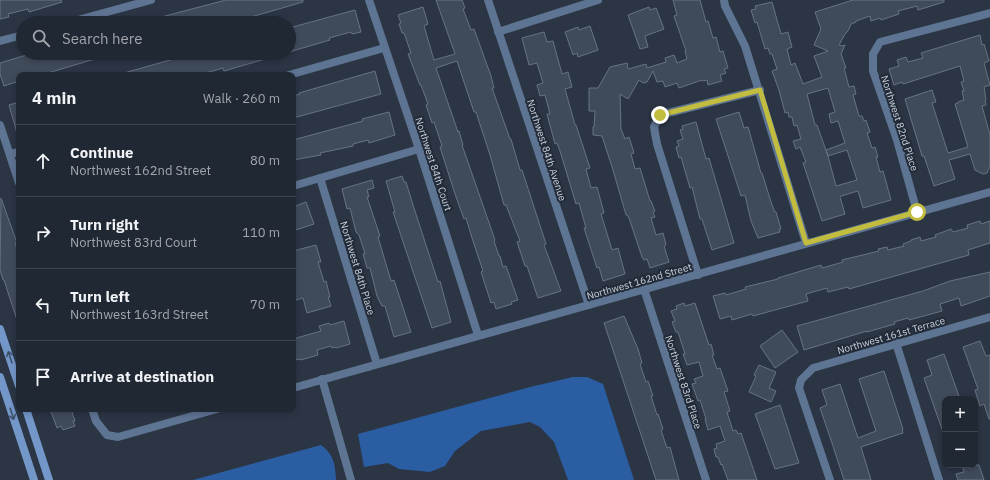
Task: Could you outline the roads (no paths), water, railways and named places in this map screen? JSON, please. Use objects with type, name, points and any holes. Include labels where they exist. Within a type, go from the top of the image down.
[{"type":"street","points":[[93,16],[151,0]]},
{"type":"street","name":"Northwest 84th Court","points":[[369,0],[478,335]]},
{"type":"street","name":"Northwest 84th Avenue","points":[[488,0],[589,306]]},
{"type":"street","points":[[498,32],[598,0]]},
{"type":"street","points":[[724,0],[725,6],[745,46],[760,90],[806,243]]},
{"type":"street","name":"Northwest 82nd Place","points":[[917,212],[897,140],[873,71],[873,54],[880,42],[990,13]]},
{"type":"street","points":[[0,41],[16,37]]},
{"type":"street","points":[[296,73],[384,48]]},
{"type":"street","points":[[698,275],[657,144],[654,127],[660,115],[760,90]]},
{"type":"street","points":[[0,125],[16,173]]},
{"type":"street","points":[[296,185],[419,150]]},
{"type":"street","points":[[10,154],[16,153]]},
{"type":"street","name":"Northwest 84th Place","points":[[320,178],[377,364]]},
{"type":"street","name":"Northwest 162nd Street","points":[[296,387],[478,335],[589,306],[644,289],[990,192]]},
{"type":"street","name":"Northwest 83rd Place","points":[[644,289],[706,480]]},
{"type":"street","name":"Northwest 161st Terrace","points":[[830,480],[799,388],[801,380],[813,368],[990,316]]},
{"type":"street","points":[[0,329],[16,377]]},
{"type":"street","points":[[896,343],[939,480]]},
{"type":"street","points":[[0,378],[34,480]]},
{"type":"street","points":[[322,379],[351,480]]},
{"type":"street","points":[[27,412],[49,480]]},
{"type":"street","points":[[93,412],[96,421],[107,435],[118,436],[206,412]]},
{"type":"water","points":[[573,377],[587,377],[603,384],[634,480],[568,480],[554,442],[540,427],[530,422],[481,431],[455,451],[445,466],[430,472],[399,469],[388,463],[364,467],[358,434],[530,387]]},
{"type":"water","points":[[321,445],[329,452],[333,460],[336,480],[193,480]]}]
